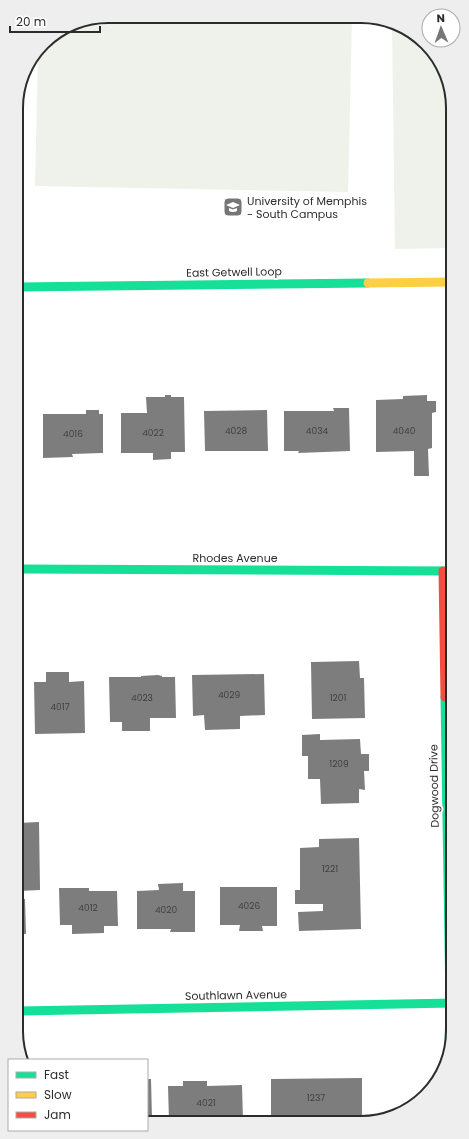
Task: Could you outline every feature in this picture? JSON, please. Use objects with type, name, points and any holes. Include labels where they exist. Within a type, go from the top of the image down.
[{"type":"street","name":"East Getwell Loop","points":[[23,287],[446,282]]},
{"type":"street","name":"Rhodes Avenue","points":[[23,568],[446,571]]},
{"type":"street","name":"Southlawn Avenue","points":[[23,1011],[446,1003]]},
{"type":"shaded area","points":[[108,23],[352,23],[348,192],[35,186],[38,60],[52,44],[65,34],[80,27]]},
{"type":"shaded area","points":[[392,29],[408,37],[425,52],[440,75],[443,86],[446,108],[446,248],[395,249]]},
{"type":"building","points":[[445,394],[446,394],[446,425]]},
{"type":"building","points":[[165,395],[171,395],[171,397],[184,397],[185,452],[171,452],[171,459],[153,460],[153,453],[121,453],[121,413],[147,413],[146,397],[165,397]]},
{"type":"building","points":[[427,395],[427,401],[436,401],[436,412],[432,413],[432,448],[428,449],[429,476],[414,476],[414,451],[376,452],[376,400],[403,399],[403,396]]},
{"type":"building","points":[[333,408],[349,408],[350,451],[298,453],[299,451],[284,451],[284,411],[334,411]]},
{"type":"building","points":[[86,410],[99,410],[99,414],[103,414],[103,453],[72,454],[73,457],[43,458],[43,414],[86,414]]},
{"type":"building","points":[[267,410],[268,451],[205,451],[204,411]]},
{"type":"building","points":[[359,661],[360,678],[364,678],[365,718],[312,719],[311,662]]},
{"type":"building","points":[[46,672],[69,672],[69,682],[84,681],[85,733],[35,734],[34,682],[46,682]]},
{"type":"building","points":[[264,674],[265,715],[240,716],[240,729],[205,730],[204,715],[193,716],[192,675]]},
{"type":"building","points":[[158,675],[162,677],[175,677],[176,718],[150,718],[150,731],[122,731],[122,722],[110,722],[109,677],[141,677]]},
{"type":"building","points":[[320,734],[320,740],[360,739],[361,754],[369,754],[369,771],[364,771],[365,790],[359,789],[359,803],[321,804],[320,779],[308,779],[308,756],[302,756],[302,735]]},
{"type":"building","points":[[39,822],[40,890],[23,891],[23,823]]},
{"type":"building","points":[[359,838],[361,929],[299,931],[298,912],[323,911],[323,904],[295,904],[295,890],[300,890],[300,848],[319,847],[319,839]]},
{"type":"building","points":[[183,883],[183,891],[195,891],[195,932],[170,932],[171,929],[137,929],[137,891],[159,890],[158,884]]},
{"type":"building","points":[[220,887],[277,887],[277,926],[262,926],[263,931],[239,931],[240,925],[220,925]]},
{"type":"building","points":[[59,888],[89,888],[89,891],[117,891],[118,926],[104,926],[104,933],[72,934],[72,925],[60,925]]},
{"type":"building","points":[[23,899],[25,899],[26,934],[23,934]]},
{"type":"building","points":[[362,1078],[362,1116],[271,1116],[271,1079]]},
{"type":"building","points":[[148,1079],[151,1079],[152,1116],[148,1116]]},
{"type":"building","points":[[183,1081],[207,1081],[207,1086],[242,1085],[243,1116],[169,1116],[168,1086],[183,1086]]},
{"type":"traffic: fast","points":[[23,287],[368,283]]},
{"type":"traffic: fast","points":[[23,569],[446,571]]},
{"type":"traffic: fast","points":[[445,697],[446,758]]},
{"type":"traffic: fast","points":[[23,1011],[446,1003]]},
{"type":"traffic: slow","points":[[368,283],[446,282]]},
{"type":"traffic: jam","points":[[443,571],[445,697]]},
{"type":"place","name":"University of Memphis - South Campus","points":[[233,207]]}]
